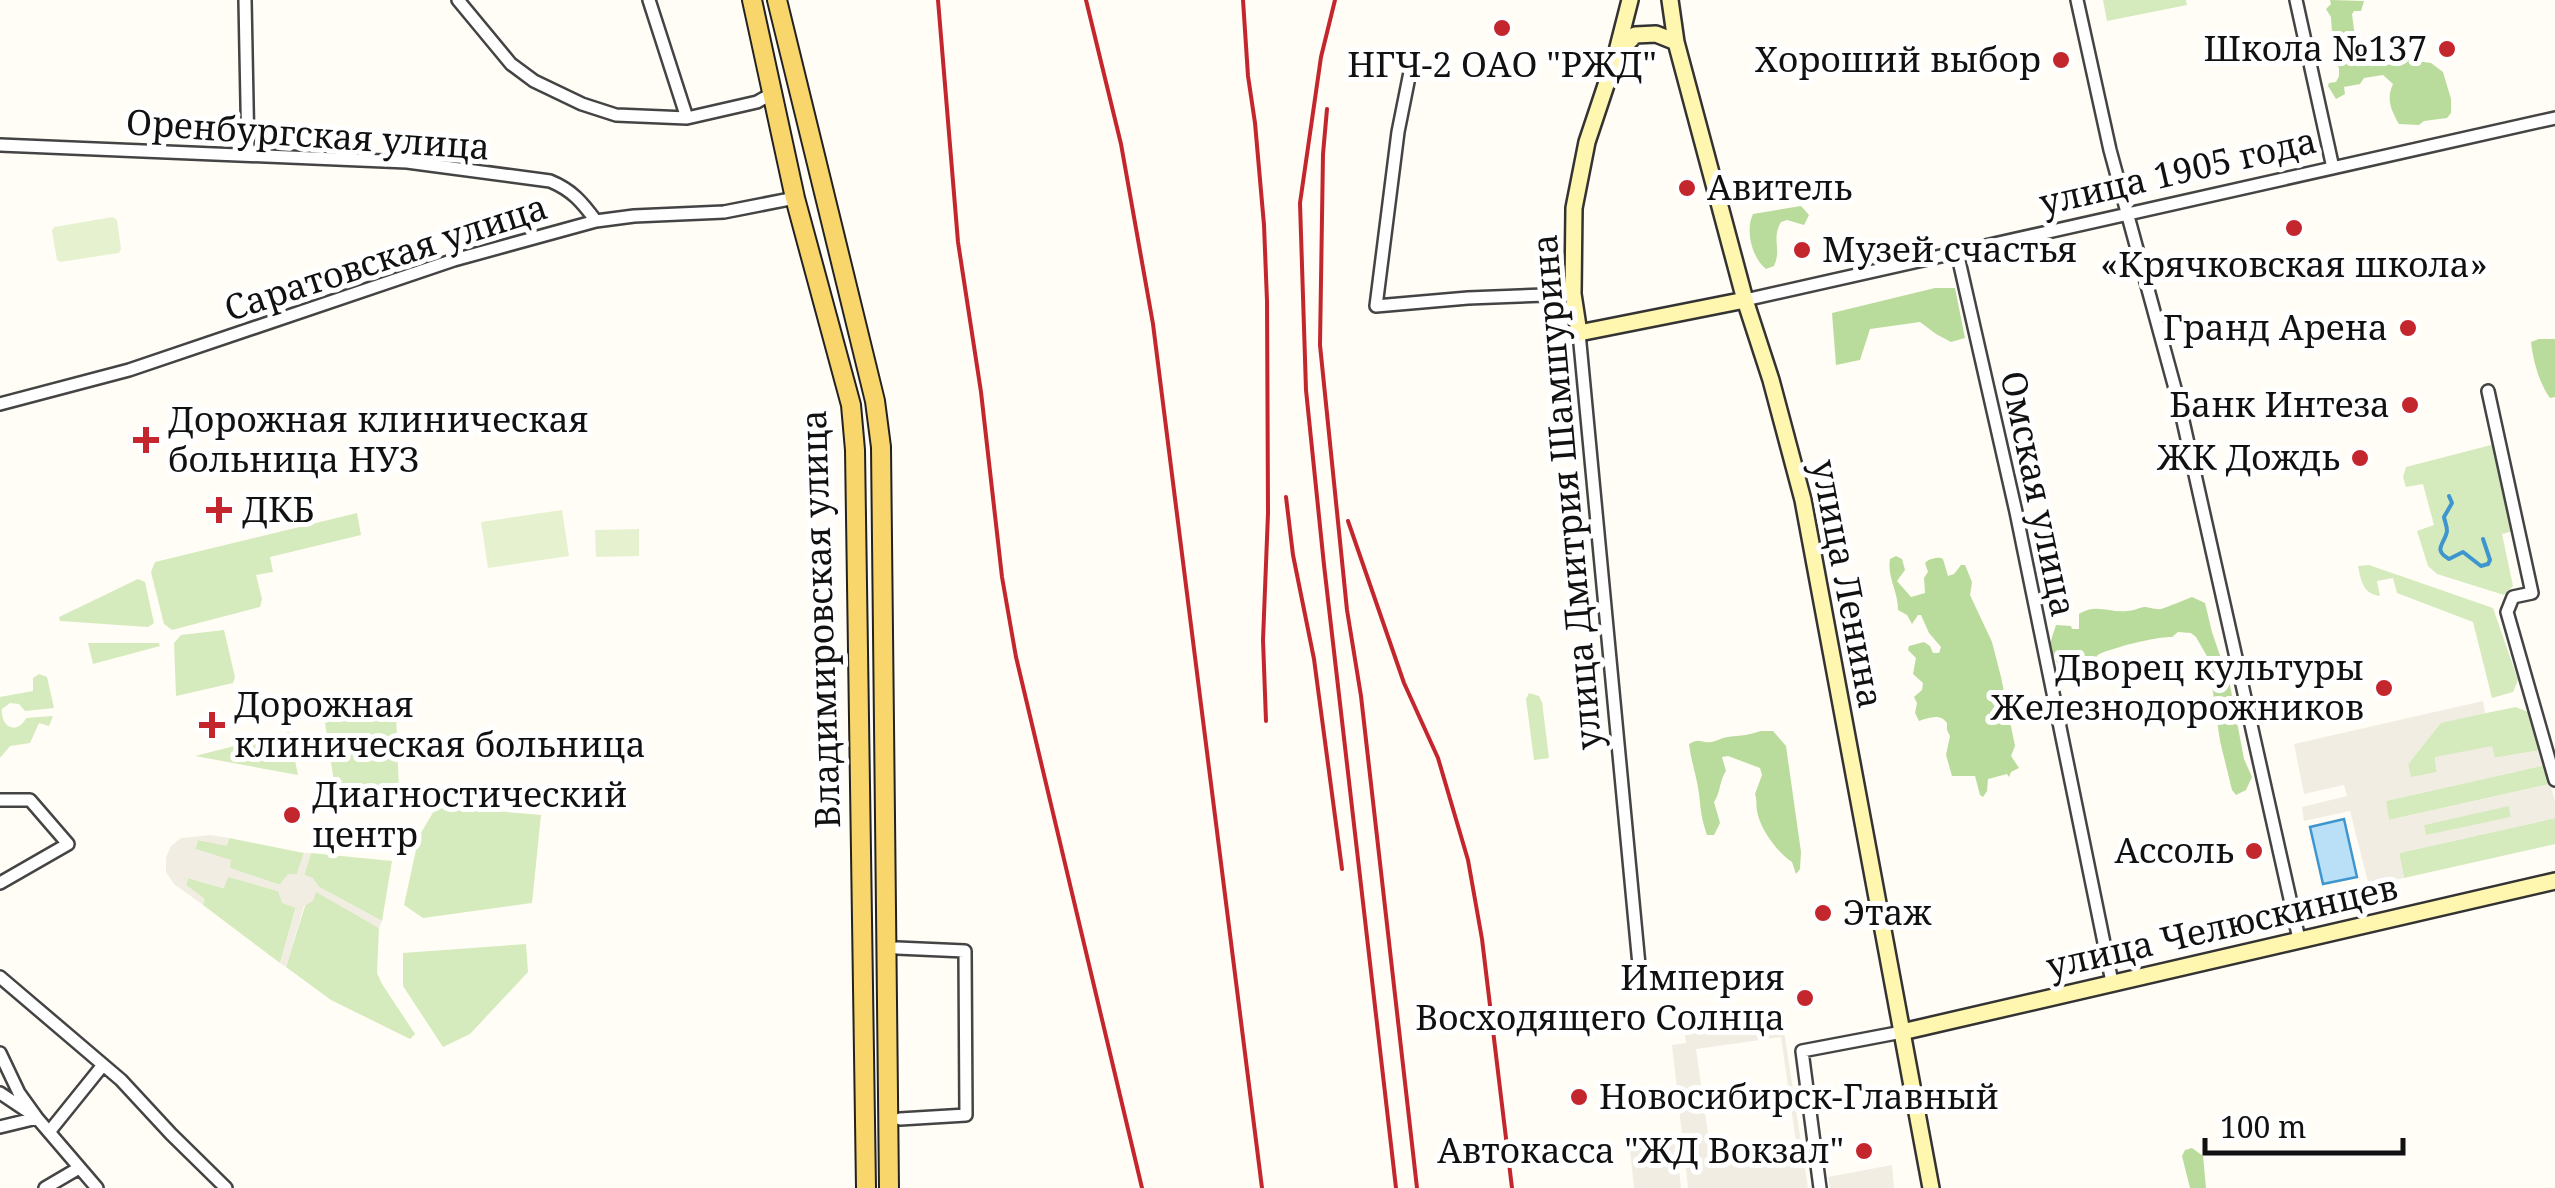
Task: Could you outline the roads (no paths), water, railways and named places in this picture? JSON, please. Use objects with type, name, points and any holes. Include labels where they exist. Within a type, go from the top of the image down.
[{"type":"main road","name":"Владимировская улица","points":[[752,0],[795,198],[851,404],[855,450],[866,1188]]},
{"type":"main road","name":"Владимировская улица","points":[[777,0],[875,401],[881,448],[890,1188]]},
{"type":"street","points":[[245,0],[248,154]]},
{"type":"street","points":[[458,0],[512,64],[582,104],[616,114],[686,118],[757,102],[773,93]]},
{"type":"street","points":[[650,0],[686,118]]},
{"type":"street","name":"улица Дмитрия Шамшурина","points":[[1630,0],[1587,142],[1574,208],[1573,294],[1580,333],[1641,986]]},
{"type":"street","name":"улица Ленина","points":[[1670,0],[1676,42],[1744,300],[1771,380],[1802,500],[1931,1188]]},
{"type":"street","points":[[2077,0],[2110,150],[2179,403],[2298,939]]},
{"type":"street","points":[[2296,0],[2333,168]]},
{"type":"street","points":[[1616,55],[1635,35],[1656,34],[1676,42]]},
{"type":"street","points":[[1410,72],[1394,160],[1376,306],[1573,294]]},
{"type":"street","name":"улица 1905 года","points":[[1580,333],[1744,300],[2555,118]]},
{"type":"street","name":"Оренбургская улица","points":[[0,145],[406,162],[550,181],[578,197],[596,220]]},
{"type":"street","name":"Саратовская улица","points":[[0,404],[129,370],[454,260],[596,220],[724,212],[795,198]]},
{"type":"street","name":"Омская улица","points":[[1957,252],[2016,512],[2112,982]]},
{"type":"street","points":[[2488,390],[2532,592],[2512,597],[2507,612],[2555,780]]},
{"type":"street","points":[[0,800],[30,800],[68,844],[0,883]]},
{"type":"street","name":"улица Челюскинцев","points":[[1902,1032],[2555,880]]},
{"type":"street","points":[[897,948],[965,950],[966,1115],[900,1119]]},
{"type":"street","points":[[0,976],[121,1080],[226,1188]]},
{"type":"street","points":[[1820,1188],[1802,1051],[1902,1032]]},
{"type":"street","points":[[0,1053],[19,1094],[97,1188]]},
{"type":"street","points":[[49,1132],[102,1065]]},
{"type":"street","points":[[0,1093],[37,1118]]},
{"type":"street","points":[[0,1127],[37,1118]]},
{"type":"street","points":[[46,1188],[79,1168]]},
{"type":"water","points":[[2344,819],[2357,877],[2323,884],[2310,827]]},
{"type":"waterway","points":[[2449,496],[2452,503],[2444,517],[2447,531],[2441,552],[2449,559],[2463,552],[2481,566],[2488,564],[2483,539]]},
{"type":"railway","points":[[938,0],[958,242],[981,392],[1002,577],[1016,657],[1142,1188]]},
{"type":"railway","points":[[1086,0],[1121,144],[1153,324],[1262,1188]]},
{"type":"railway","points":[[1243,0],[1264,225],[1267,301],[1268,513],[1263,640],[1266,721]]},
{"type":"railway","points":[[1335,0],[1321,57],[1300,203],[1306,390],[1396,1188]]},
{"type":"railway","points":[[1327,109],[1320,345],[1347,610],[1361,696],[1417,1188]]},
{"type":"railway","points":[[1286,497],[1314,659],[1342,869]]},
{"type":"railway","points":[[1348,521],[1404,683],[1438,758],[1468,860],[1482,939],[1512,1188]]},
{"type":"place","name":"НГЧ-2 ОАО \"РЖД\"","points":[[1502,28]]},
{"type":"place","name":"Школа №137","points":[[2447,49]]},
{"type":"place","name":"Хороший выбор","points":[[2061,60]]},
{"type":"place","name":"Авитель","points":[[1687,188]]},
{"type":"place","name":"«Крячковская школа»","points":[[2294,228]]},
{"type":"place","name":"Музей счастья","points":[[1802,250]]},
{"type":"place","name":"Гранд Арена","points":[[2408,328]]},
{"type":"place","name":"Банк Интеза","points":[[2410,405]]},
{"type":"place","name":"Дорожная клиническая больница НУЗ","points":[[146,440]]},
{"type":"place","name":"ЖК Дождь","points":[[2360,458]]},
{"type":"place","name":"ДКБ","points":[[219,510]]},
{"type":"place","name":"Дворец культуры Железнодорожников","points":[[2384,688]]},
{"type":"place","name":"Дорожная клиническая больница","points":[[212,725]]},
{"type":"place","name":"Диагностический центр","points":[[292,815]]},
{"type":"place","name":"Ассоль","points":[[2254,851]]},
{"type":"place","name":"Этаж","points":[[1823,913]]},
{"type":"place","name":"Империя Восходящего Солнца","points":[[1805,998]]},
{"type":"place","name":"Новосибирск-Главный","points":[[1579,1097]]},
{"type":"place","name":"Автокасса \"ЖД Вокзал\"","points":[[1864,1151]]}]
